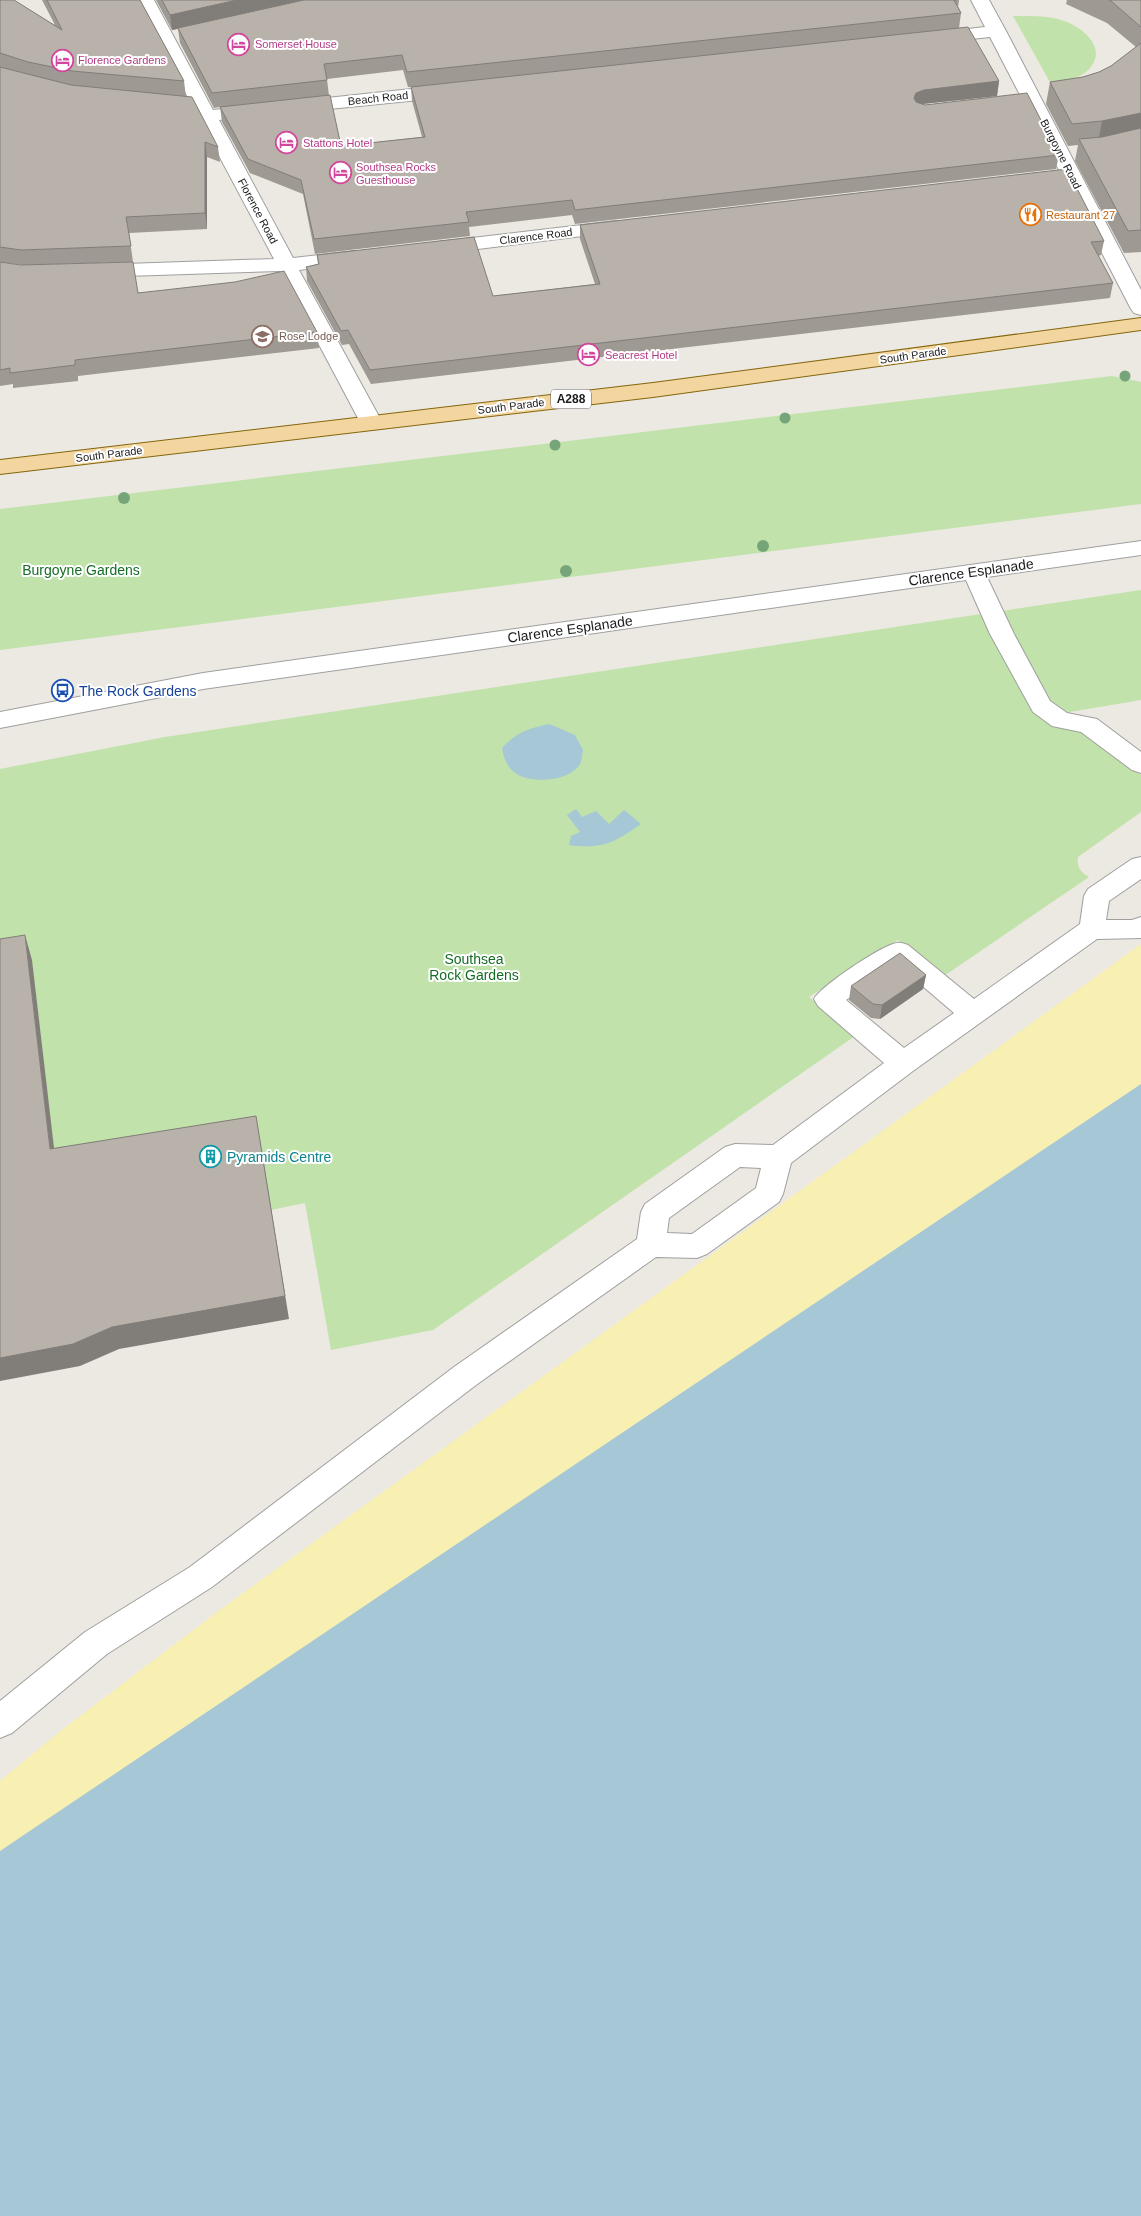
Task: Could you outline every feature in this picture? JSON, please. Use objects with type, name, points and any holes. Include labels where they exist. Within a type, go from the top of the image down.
[{"type":"main road","name":"South Parade","points":[[0,467],[672,387],[1141,324]]},
{"type":"street","name":"Florence Road","points":[[145,0],[371,422]]},
{"type":"street","name":"Burgoyne Road","points":[[980,0],[1032,99],[1070,154],[1071,175],[1141,309]]},
{"type":"street","points":[[921,39],[997,31]]},
{"type":"street","points":[[166,39],[185,34]]},
{"type":"street","name":"Beach Road","points":[[182,105],[204,111],[463,89]]},
{"type":"street","points":[[1013,102],[1032,99]]},
{"type":"street","points":[[1052,178],[1071,175]]},
{"type":"street","name":"Clarence Road","points":[[420,250],[636,225]]},
{"type":"street","points":[[73,272],[286,265],[374,255]]},
{"type":"street","name":"Clarence Esplanade","points":[[0,720],[203,681],[1141,548]]},
{"type":"street","points":[[973,572],[1002,634],[1041,706],[1061,720],[1088,725],[1141,764]]},
{"type":"street","points":[[1092,929],[1096,896],[1141,866]]},
{"type":"street","points":[[0,1722],[96,1643],[201,1577],[465,1376],[651,1245],[697,1246],[769,1194],[778,1157],[903,1063],[1092,929],[1136,930],[1141,926]]},
{"type":"street","points":[[903,1063],[827,999],[859,976],[900,952],[974,1014]]},
{"type":"street","points":[[651,1245],[655,1212],[735,1155],[778,1157]]},
{"type":"green space","points":[[1013,16],[1047,17],[1074,25],[1091,40],[1095,47],[1095,61],[1082,75],[1051,84]]},
{"type":"green space","name":"Burgoyne Gardens","points":[[1112,376],[1141,382],[1141,504],[0,650],[0,509]]},
{"type":"green space","name":"Southsea Rock Gardens","points":[[1141,590],[1141,700],[1066,714],[1072,726],[1141,775],[1141,812],[1078,857],[1080,869],[1089,877],[941,978],[898,940],[809,997],[855,1036],[433,1330],[331,1350],[305,1203],[271,1210],[57,1173],[31,955],[0,960],[0,769],[165,737]]},
{"type":"sand","points":[[1141,944],[1141,1243],[0,1977],[0,1781],[63,1729],[221,1609]]},
{"type":"water","points":[[549,724],[575,735],[583,750],[581,762],[576,769],[560,777],[539,780],[521,776],[511,770],[502,748],[524,731]]},
{"type":"water","points":[[576,809],[582,817],[596,811],[609,824],[624,810],[641,824],[624,836],[608,843],[590,846],[569,845],[571,836],[580,832],[567,815]]},
{"type":"water","points":[[1141,1084],[1141,2216],[0,2216],[0,1851]]},
{"type":"building","points":[[0,0],[14,0],[62,30],[47,0],[140,0],[184,81],[72,71],[28,62],[0,53]]},
{"type":"building","points":[[162,0],[237,0],[170,15]]},
{"type":"building","points":[[304,0],[954,0],[961,13],[407,72],[402,55],[324,64],[327,80],[212,93],[178,28]]},
{"type":"building","points":[[1109,0],[1141,0],[1141,27],[1111,1]]},
{"type":"building","points":[[968,27],[999,81],[924,90],[916,93],[914,98],[916,102],[925,105],[1027,93],[1059,155],[575,210],[572,200],[466,212],[469,222],[314,239],[301,180],[248,159],[220,107],[330,95],[341,146],[425,137],[411,87]]},
{"type":"building","points":[[1141,43],[1141,113],[1102,121],[1072,124],[1050,82],[1083,77],[1099,72],[1111,66]]},
{"type":"building","points":[[0,67],[71,85],[192,97],[218,147],[205,142],[205,213],[126,217],[131,246],[21,250],[0,247]]},
{"type":"building","points":[[1141,128],[1141,230],[1128,231],[1079,139],[1102,137]]},
{"type":"building","points":[[1067,169],[1104,241],[1091,242],[1113,283],[370,370],[348,330],[341,331],[306,267],[319,264],[317,255],[474,237],[493,296],[600,284],[580,225]]},
{"type":"building","points":[[0,262],[21,265],[133,262],[138,293],[235,282],[284,271],[317,332],[75,360],[75,365],[10,373],[10,368],[0,370]]},
{"type":"building","name":"Pyramids Centre","points":[[25,935],[50,1149],[256,1116],[285,1296],[112,1327],[73,1344],[0,1358],[0,939]]},
{"type":"building","points":[[900,953],[926,975],[882,1005],[873,1004],[851,986]]},
{"type":"place","name":"Somerset House","points":[[239,44]]},
{"type":"place","name":"Florence Gardens","points":[[62,60]]},
{"type":"place","name":"Stattons Hotel","points":[[287,143]]},
{"type":"place","name":"Southsea Rocks Guesthouse","points":[[340,173]]},
{"type":"place","name":"Restaurant 27","points":[[1030,215]]},
{"type":"place","name":"Rose Lodge","points":[[263,336]]},
{"type":"place","name":"Seacrest Hotel","points":[[589,355]]},
{"type":"place","name":"The Rock Gardens","points":[[63,691]]},
{"type":"place","name":"Pyramids Centre","points":[[211,1157]]}]
